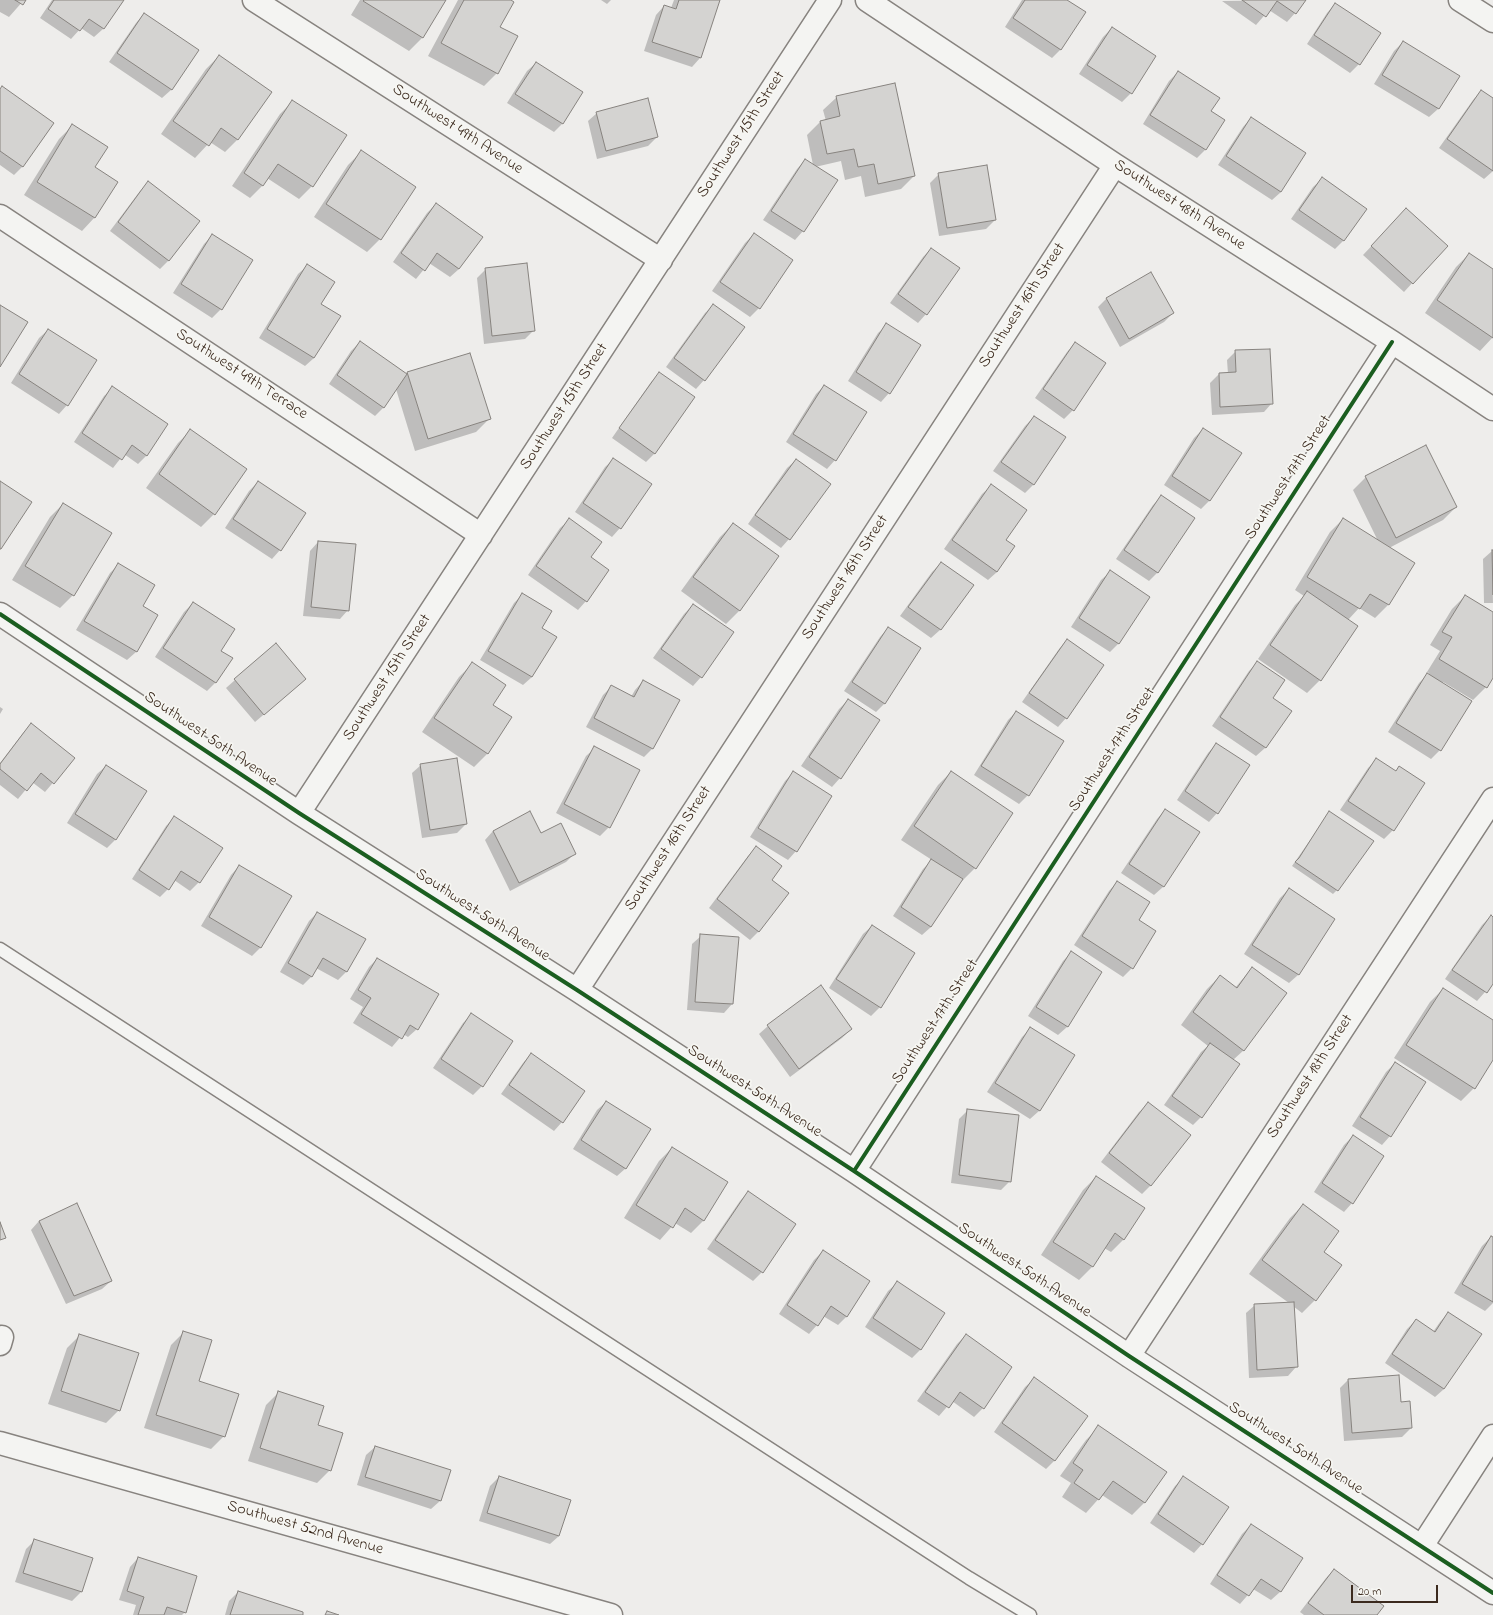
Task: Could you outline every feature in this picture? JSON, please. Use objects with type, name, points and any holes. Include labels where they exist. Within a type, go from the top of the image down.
[{"type":"street","name":"Southwest 49th Avenue","points":[[254,0],[661,260]]},
{"type":"street","name":"Southwest 15th Street","points":[[299,813],[830,0]]},
{"type":"street","name":"Southwest 48th Avenue","points":[[867,0],[1115,165],[1392,342],[1493,409]]},
{"type":"street","points":[[1460,0],[1493,22]]},
{"type":"street","name":"Southwest 16th Street","points":[[577,990],[1115,165]]},
{"type":"street","name":"Southwest 49th Terrace","points":[[0,216],[481,535]]},
{"type":"street","name":"Southwest 17th Street","points":[[854,1171],[1392,342]]},
{"type":"street","name":"Southwest 50th Avenue","points":[[0,614],[299,813],[577,990],[854,1171],[1130,1356],[1493,1593]]},
{"type":"street","name":"Southwest 18th Street","points":[[1130,1356],[1493,799]]},
{"type":"street","points":[[1422,1546],[1493,1436]]},
{"type":"street","name":"Southwest 52nd Avenue","points":[[0,1443],[611,1615]]},
{"type":"lane","points":[[0,949],[969,1578],[1030,1615]]},
{"type":"building","points":[[15,0],[26,0],[23,5]]},
{"type":"building","points":[[54,0],[124,0],[104,29],[89,19],[80,31],[48,9]]},
{"type":"building","points":[[446,0],[423,38],[363,1]]},
{"type":"building","points":[[464,0],[511,0],[514,2],[500,27],[518,36],[498,74],[441,43]]},
{"type":"building","points":[[679,0],[720,0],[701,58],[652,42],[664,5],[676,9]]},
{"type":"building","points":[[1025,0],[1067,0],[1086,12],[1061,50],[1013,18]]},
{"type":"building","points":[[1242,0],[1306,0],[1296,14],[1277,1],[1266,17]]},
{"type":"building","points":[[1335,3],[1381,33],[1360,65],[1314,35]]},
{"type":"building","points":[[144,13],[199,50],[172,90],[117,53]]},
{"type":"building","points":[[1112,27],[1156,56],[1132,94],[1087,65]]},
{"type":"building","points":[[1403,41],[1460,76],[1439,109],[1382,75]]},
{"type":"building","points":[[219,55],[272,92],[238,140],[221,128],[209,146],[173,121]]},
{"type":"building","points":[[536,62],[583,92],[563,124],[515,94]]},
{"type":"building","points":[[1178,71],[1220,98],[1211,111],[1225,120],[1206,150],[1150,115]]},
{"type":"building","points":[[895,83],[915,176],[878,184],[874,164],[858,167],[854,149],[827,154],[820,121],[840,116],[836,96]]},
{"type":"building","points":[[2,86],[54,123],[23,167],[0,151],[0,89]]},
{"type":"building","points":[[1481,90],[1493,98],[1493,171],[1447,139]]},
{"type":"building","points":[[648,98],[658,137],[606,151],[596,112]]},
{"type":"building","points":[[292,100],[347,135],[313,187],[278,164],[263,186],[244,173]]},
{"type":"building","points":[[1251,117],[1306,153],[1281,192],[1226,156]]},
{"type":"building","points":[[72,124],[108,147],[95,167],[118,182],[95,218],[37,182]]},
{"type":"building","points":[[361,150],[416,187],[381,240],[326,204]]},
{"type":"building","points":[[805,159],[838,180],[804,232],[771,211]]},
{"type":"building","points":[[987,165],[996,220],[947,228],[938,173]]},
{"type":"building","points":[[1322,177],[1367,209],[1344,241],[1299,210]]},
{"type":"building","points":[[148,181],[200,221],[169,261],[118,222]]},
{"type":"building","points":[[436,203],[483,237],[459,269],[437,253],[425,271],[401,253]]},
{"type":"building","points":[[1406,208],[1448,246],[1413,284],[1371,246]]},
{"type":"building","points":[[754,233],[793,260],[760,309],[720,282]]},
{"type":"building","points":[[212,234],[253,260],[222,310],[181,284]]},
{"type":"building","points":[[931,248],[960,268],[927,315],[898,294]]},
{"type":"building","points":[[1469,253],[1493,269],[1493,338],[1437,300]]},
{"type":"building","points":[[527,263],[535,331],[492,336],[485,268]]},
{"type":"building","points":[[307,264],[335,282],[321,304],[341,316],[314,358],[267,329]]},
{"type":"building","points":[[1151,272],[1174,313],[1129,339],[1106,298]]},
{"type":"building","points":[[713,304],[745,327],[705,381],[674,358]]},
{"type":"building","points":[[0,305],[28,322],[0,367]]},
{"type":"building","points":[[886,323],[921,345],[890,394],[856,372]]},
{"type":"building","points":[[48,329],[97,360],[68,406],[19,374]]},
{"type":"building","points":[[360,341],[407,374],[384,408],[337,375]]},
{"type":"building","points":[[1075,342],[1106,363],[1074,411],[1043,389]]},
{"type":"building","points":[[1270,349],[1273,404],[1220,407],[1219,373],[1236,372],[1235,350]]},
{"type":"building","points":[[470,353],[491,419],[428,439],[407,372]]},
{"type":"building","points":[[659,372],[695,397],[655,454],[619,428]]},
{"type":"building","points":[[824,385],[867,412],[836,461],[793,434]]},
{"type":"building","points":[[112,386],[168,424],[147,456],[132,445],[122,460],[82,433]]},
{"type":"building","points":[[1034,416],[1066,437],[1034,485],[1001,462]]},
{"type":"building","points":[[1203,428],[1242,453],[1210,501],[1172,476]]},
{"type":"building","points":[[190,429],[247,469],[215,515],[159,474]]},
{"type":"building","points":[[1426,445],[1457,507],[1396,538],[1365,476]]},
{"type":"building","points":[[613,458],[652,484],[621,529],[583,503]]},
{"type":"building","points":[[796,459],[831,484],[790,540],[755,515]]},
{"type":"building","points":[[0,481],[32,502],[1,549],[0,549]]},
{"type":"building","points":[[258,481],[306,513],[281,551],[233,519]]},
{"type":"building","points":[[991,484],[1027,510],[1006,540],[1015,546],[997,572],[952,540]]},
{"type":"building","points":[[1161,495],[1195,518],[1158,573],[1124,550]]},
{"type":"building","points":[[63,503],[112,533],[74,596],[25,566]]},
{"type":"building","points":[[569,518],[602,542],[591,557],[609,570],[587,602],[536,566]]},
{"type":"building","points":[[1343,518],[1415,563],[1389,605],[1370,594],[1360,609],[1307,577]]},
{"type":"building","points":[[733,523],[779,556],[740,611],[693,577]]},
{"type":"building","points":[[318,541],[356,544],[349,611],[311,607]]},
{"type":"building","points":[[1492,550],[1493,550],[1493,595]]},
{"type":"building","points":[[941,562],[974,585],[941,630],[908,607]]},
{"type":"building","points":[[118,563],[155,585],[143,606],[158,615],[137,652],[84,621]]},
{"type":"building","points":[[1110,570],[1150,597],[1119,644],[1079,618]]},
{"type":"building","points":[[1307,591],[1358,626],[1321,681],[1270,645]]},
{"type":"building","points":[[522,593],[552,611],[542,628],[557,637],[532,677],[488,651]]},
{"type":"building","points":[[1465,595],[1493,612],[1493,678],[1487,688],[1439,659],[1452,637],[1442,632]]},
{"type":"building","points":[[193,602],[235,629],[221,651],[233,658],[216,683],[163,648]]},
{"type":"building","points":[[693,604],[734,632],[702,678],[661,649]]},
{"type":"building","points":[[888,627],[921,648],[885,704],[852,682]]},
{"type":"building","points":[[1067,639],[1104,665],[1067,719],[1029,693]]},
{"type":"building","points":[[276,643],[306,679],[264,715],[234,679]]},
{"type":"building","points":[[1257,661],[1285,680],[1273,698],[1292,711],[1266,748],[1220,717]]},
{"type":"building","points":[[472,662],[506,685],[493,705],[512,717],[488,754],[434,718]]},
{"type":"building","points":[[1427,673],[1472,701],[1441,751],[1396,723]]},
{"type":"building","points":[[643,680],[680,700],[653,749],[594,718],[611,685],[634,697]]},
{"type":"building","points":[[848,699],[880,720],[841,779],[809,757]]},
{"type":"building","points":[[1016,711],[1064,741],[1029,796],[981,766]]},
{"type":"building","points":[[31,723],[75,758],[54,784],[41,773],[27,791],[0,769],[0,764]]},
{"type":"building","points":[[1216,743],[1250,765],[1218,814],[1185,791]]},
{"type":"building","points":[[594,746],[640,770],[610,828],[564,804]]},
{"type":"building","points":[[457,758],[467,824],[430,830],[420,764]]},
{"type":"building","points":[[1376,758],[1396,771],[1399,766],[1425,783],[1394,831],[1348,801]]},
{"type":"building","points":[[106,765],[147,791],[116,840],[75,814]]},
{"type":"building","points":[[793,771],[832,796],[797,852],[758,828]]},
{"type":"building","points":[[951,771],[1013,813],[976,869],[914,826]]},
{"type":"building","points":[[1165,809],[1200,832],[1164,887],[1129,864]]},
{"type":"building","points":[[530,811],[541,833],[561,823],[576,854],[519,883],[493,831]]},
{"type":"building","points":[[1329,811],[1374,841],[1338,891],[1295,862]]},
{"type":"building","points":[[174,816],[223,848],[200,883],[181,871],[169,890],[139,870]]},
{"type":"building","points":[[756,846],[782,866],[772,880],[789,893],[759,932],[717,899]]},
{"type":"building","points":[[931,859],[963,879],[931,927],[901,907]]},
{"type":"building","points":[[239,865],[292,896],[261,948],[209,917]]},
{"type":"building","points":[[1117,881],[1150,902],[1139,920],[1156,931],[1133,969],[1082,936]]},
{"type":"building","points":[[1289,888],[1335,919],[1299,975],[1252,945]]},
{"type":"building","points":[[317,912],[366,939],[347,972],[323,958],[312,977],[288,963]]},
{"type":"building","points":[[1491,915],[1493,917],[1493,984],[1487,993],[1452,970]]},
{"type":"building","points":[[872,925],[915,953],[881,1008],[836,979]]},
{"type":"building","points":[[700,934],[739,937],[733,1004],[695,1002]]},
{"type":"building","points":[[1071,951],[1102,972],[1068,1027],[1036,1007]]},
{"type":"building","points":[[377,958],[439,994],[418,1030],[410,1025],[402,1039],[361,1014],[371,998],[358,990]]},
{"type":"building","points":[[1252,967],[1287,993],[1244,1051],[1193,1012],[1220,975],[1237,988]]},
{"type":"building","points":[[821,985],[852,1029],[799,1069],[767,1025]]},
{"type":"building","points":[[1443,988],[1493,1020],[1493,1060],[1475,1089],[1406,1045]]},
{"type":"building","points":[[471,1013],[513,1041],[483,1087],[441,1059]]},
{"type":"building","points":[[1030,1027],[1075,1055],[1040,1111],[995,1083]]},
{"type":"building","points":[[1210,1043],[1240,1064],[1202,1118],[1172,1096]]},
{"type":"building","points":[[531,1053],[585,1091],[563,1123],[509,1085]]},
{"type":"building","points":[[1395,1062],[1426,1082],[1391,1137],[1360,1117]]},
{"type":"building","points":[[606,1101],[651,1129],[626,1169],[581,1140]]},
{"type":"building","points":[[1148,1102],[1191,1135],[1151,1186],[1109,1153]]},
{"type":"building","points":[[967,1109],[1019,1115],[1011,1182],[959,1175]]},
{"type":"building","points":[[1353,1135],[1384,1156],[1353,1204],[1322,1183]]},
{"type":"building","points":[[672,1147],[728,1182],[704,1221],[685,1208],[673,1228],[636,1205]]},
{"type":"building","points":[[1096,1176],[1145,1208],[1124,1240],[1115,1233],[1093,1267],[1053,1242]]},
{"type":"building","points":[[748,1191],[796,1224],[763,1273],[715,1240]]},
{"type":"building","points":[[77,1203],[112,1281],[74,1296],[39,1221]]},
{"type":"building","points":[[1303,1204],[1339,1231],[1324,1252],[1342,1265],[1316,1301],[1262,1260]]},
{"type":"building","points":[[0,1222],[6,1238],[0,1240]]},
{"type":"building","points":[[1491,1236],[1493,1237],[1493,1302],[1462,1284]]},
{"type":"building","points":[[823,1250],[870,1281],[847,1317],[831,1306],[818,1326],[787,1305]]},
{"type":"building","points":[[897,1281],[945,1313],[921,1350],[873,1318]]},
{"type":"building","points":[[1294,1302],[1298,1367],[1257,1370],[1254,1304]]},
{"type":"building","points":[[1448,1312],[1482,1334],[1444,1389],[1392,1354],[1416,1319],[1435,1332]]},
{"type":"building","points":[[183,1331],[212,1340],[199,1381],[239,1394],[225,1437],[156,1415]]},
{"type":"building","points":[[79,1334],[139,1353],[120,1411],[61,1391]]},
{"type":"building","points":[[966,1334],[1012,1367],[984,1409],[960,1392],[949,1408],[925,1392]]},
{"type":"building","points":[[1399,1375],[1401,1402],[1410,1401],[1412,1428],[1352,1433],[1348,1379]]},
{"type":"building","points":[[1034,1377],[1088,1416],[1055,1461],[1002,1423]]},
{"type":"building","points":[[278,1391],[324,1406],[318,1425],[343,1433],[331,1471],[260,1448]]},
{"type":"building","points":[[1098,1425],[1167,1472],[1145,1503],[1113,1481],[1099,1500],[1074,1483],[1083,1470],[1073,1463]]},
{"type":"building","points":[[375,1446],[451,1470],[441,1501],[365,1477]]},
{"type":"building","points":[[499,1476],[571,1500],[559,1536],[487,1513]]},
{"type":"building","points":[[1183,1476],[1229,1507],[1203,1545],[1158,1514]]},
{"type":"building","points":[[1251,1524],[1303,1558],[1281,1592],[1261,1579],[1249,1596],[1217,1575]]},
{"type":"building","points":[[34,1539],[93,1558],[82,1592],[23,1573]]},
{"type":"building","points":[[138,1557],[197,1576],[186,1613],[167,1607],[164,1615],[138,1615],[144,1597],[127,1591]]},
{"type":"building","points":[[1334,1569],[1384,1606],[1377,1615],[1324,1615],[1308,1603]]},
{"type":"building","points":[[238,1591],[303,1612],[303,1615],[230,1615]]},
{"type":"building","points":[[327,1611],[339,1615],[325,1615]]},
{"type":"cycle path","points":[[854,1171],[1392,342]]},
{"type":"cycle path","points":[[0,614],[299,813],[577,990],[854,1171],[1129,1356],[1493,1593]]}]
